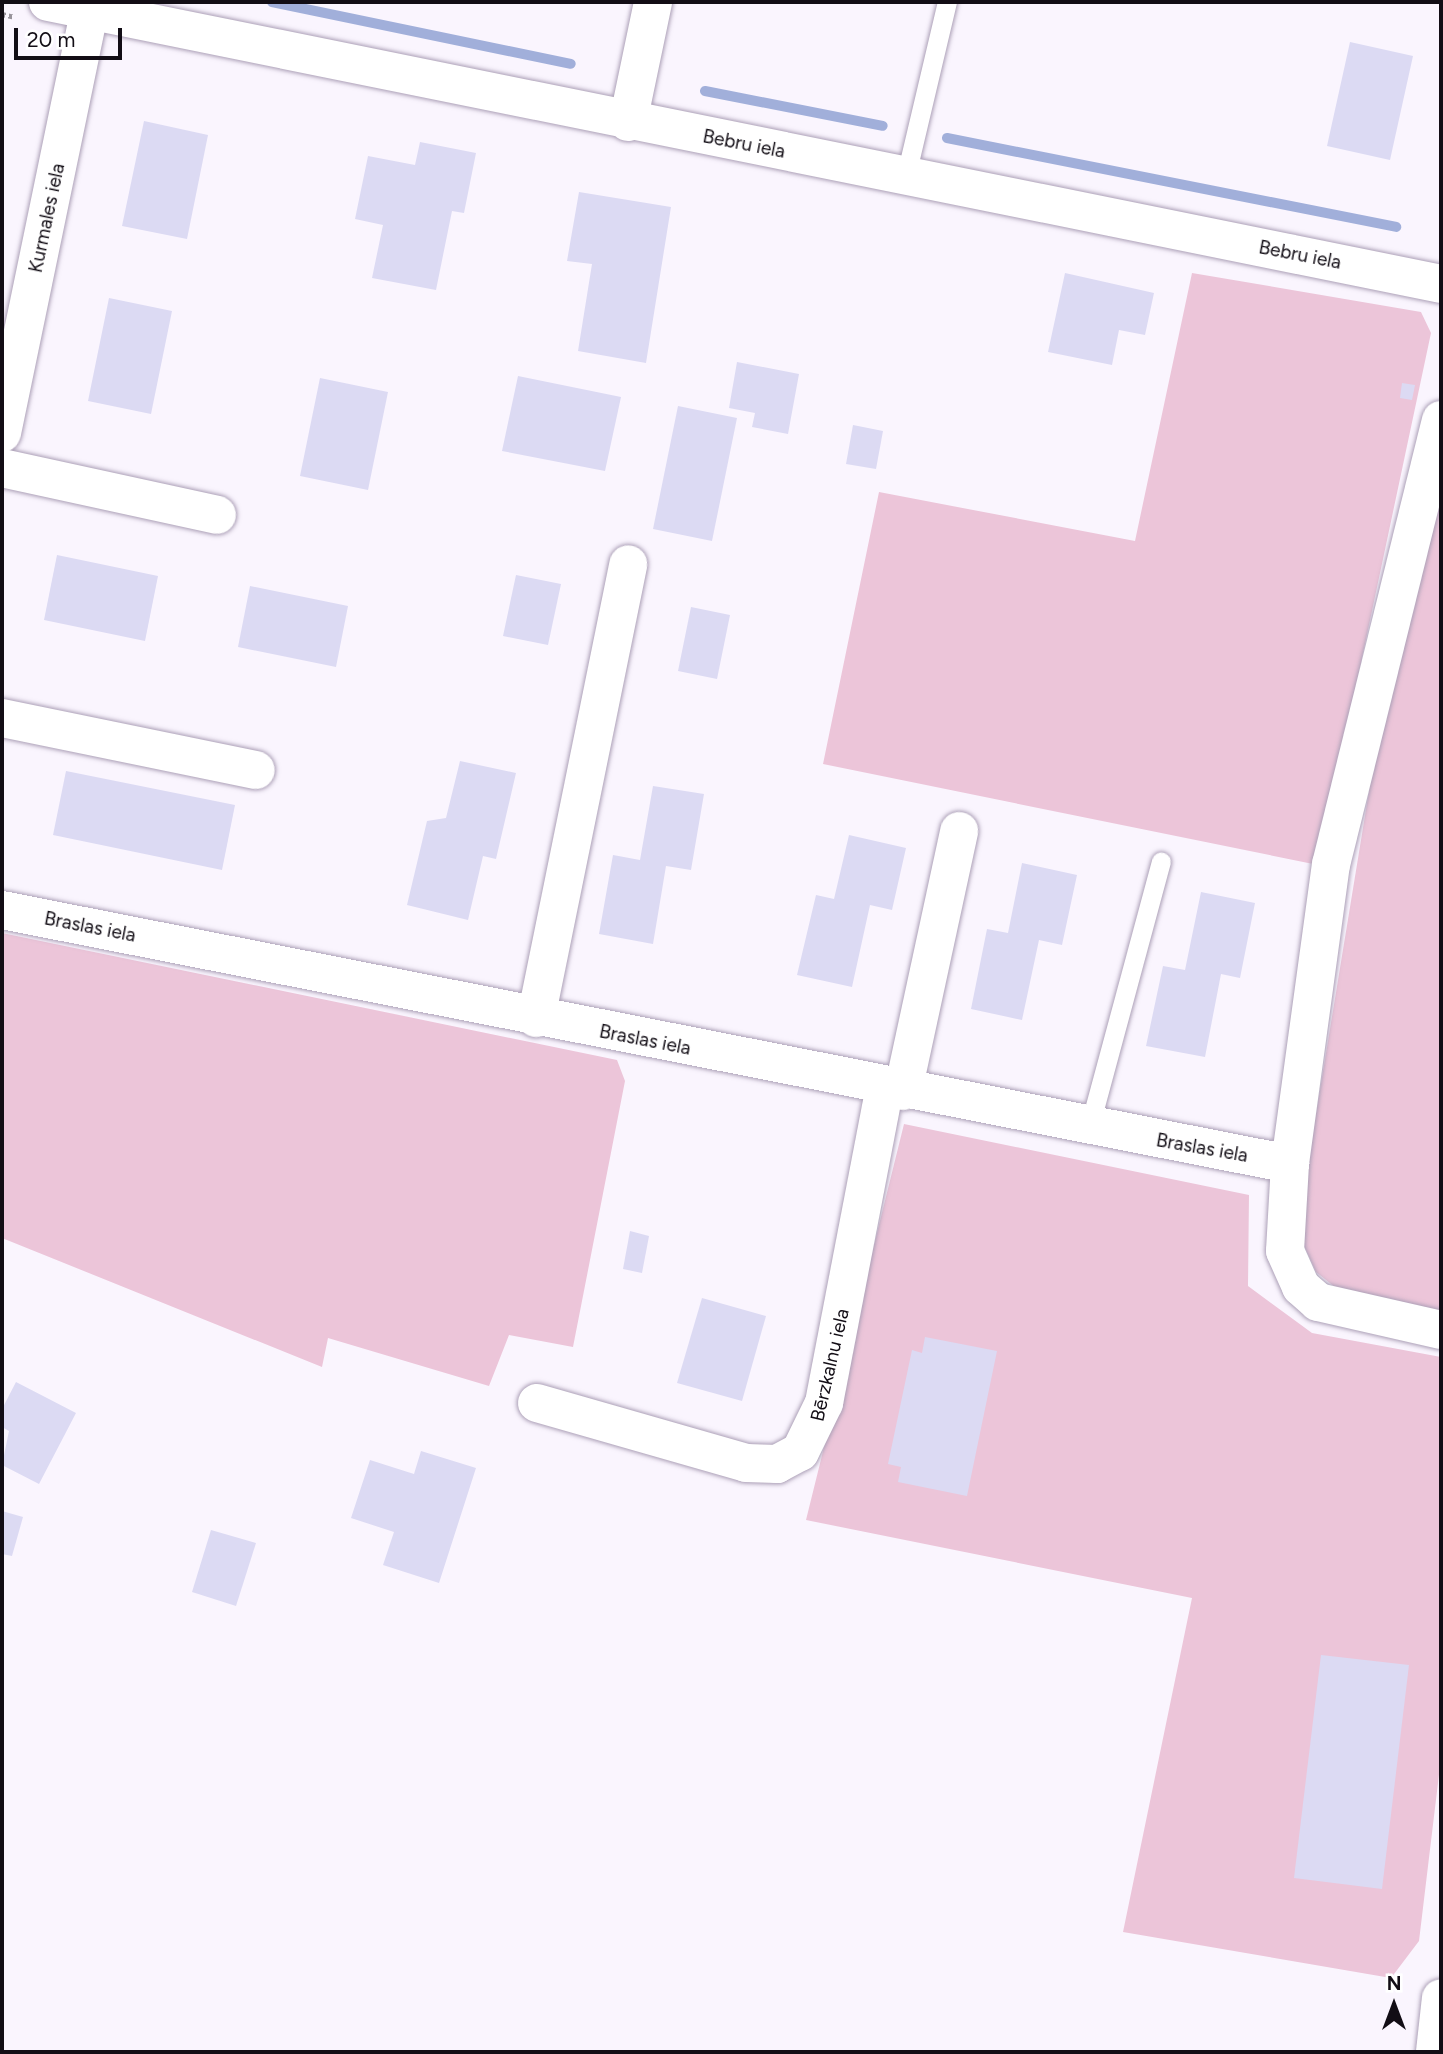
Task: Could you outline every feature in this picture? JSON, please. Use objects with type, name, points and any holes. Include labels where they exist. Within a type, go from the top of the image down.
[{"type":"street","name":"Bebru iela","points":[[48,2],[90,6],[628,122],[906,175],[1441,284]]},
{"type":"street","points":[[628,122],[653,2]]},
{"type":"street","name":"Kurmales iela","points":[[2,433],[90,6]]},
{"type":"street","points":[[1441,419],[1331,864],[1290,1164],[1285,1251],[1301,1287],[1339,1310],[1441,1329]]},
{"type":"street","points":[[2,468],[217,515]]},
{"type":"street","points":[[536,1018],[628,564]]},
{"type":"street","points":[[2,718],[256,770]]},
{"type":"street","name":"Bērzkalnu iela","points":[[537,1403],[746,1463],[777,1464],[800,1451],[824,1403],[894,1089],[959,831]]},
{"type":"street","name":"Braslas iela","points":[[2,909],[1089,1128],[1290,1164]]},
{"type":"street","points":[[1435,2052],[1441,1998]]},
{"type":"lane","points":[[906,175],[947,2]]},
{"type":"lane","points":[[1089,1128],[1161,862]]},
{"type":"shaded area","points":[[1192,273],[1421,312],[1431,333],[1318,865],[823,764],[879,492],[1135,541]]},
{"type":"shaded area","points":[[1441,489],[1441,1313],[1350,1299],[1316,1272],[1297,1230],[1373,767]]},
{"type":"shaded area","points":[[2,933],[617,1060],[625,1081],[573,1347],[509,1335],[489,1386],[328,1338],[322,1367],[2,1238]]},
{"type":"shaded area","points":[[904,1124],[1249,1195],[1248,1286],[1312,1333],[1441,1357],[1441,1758],[1419,1941],[1391,1978],[1123,1932],[1192,1598],[806,1520]]},
{"type":"building","points":[[1350,42],[1413,56],[1390,160],[1327,146]]},
{"type":"building","points":[[144,121],[208,135],[187,239],[122,226]]},
{"type":"building","points":[[420,142],[476,153],[464,213],[452,211],[436,290],[372,278],[383,225],[355,219],[368,156],[415,165]]},
{"type":"building","points":[[579,192],[671,207],[646,363],[578,351],[592,264],[567,261]]},
{"type":"building","points":[[1065,273],[1154,293],[1145,335],[1119,330],[1112,365],[1048,352]]},
{"type":"building","points":[[109,298],[172,311],[151,414],[88,401]]},
{"type":"building","points":[[737,362],[799,374],[788,434],[752,427],[755,413],[729,408]]},
{"type":"building","points":[[518,376],[621,397],[605,471],[502,451]]},
{"type":"building","points":[[320,378],[388,392],[368,490],[300,476]]},
{"type":"building","points":[[1402,383],[1415,385],[1412,400],[1400,398]]},
{"type":"building","points":[[678,406],[737,418],[712,541],[653,529]]},
{"type":"building","points":[[853,425],[883,431],[876,469],[846,464]]},
{"type":"building","points":[[57,555],[158,576],[145,641],[44,620]]},
{"type":"building","points":[[516,575],[561,584],[548,645],[503,636]]},
{"type":"building","points":[[250,586],[348,606],[336,667],[238,647]]},
{"type":"building","points":[[691,607],[730,615],[717,679],[678,671]]},
{"type":"building","points":[[460,761],[516,773],[496,859],[483,856],[468,920],[407,905],[427,821],[446,818]]},
{"type":"building","points":[[66,771],[235,805],[222,870],[53,835]]},
{"type":"building","points":[[653,786],[704,794],[691,870],[666,866],[653,944],[599,934],[613,855],[640,860]]},
{"type":"building","points":[[849,835],[906,848],[892,910],[870,905],[852,987],[797,975],[816,895],[834,899]]},
{"type":"building","points":[[1022,863],[1077,875],[1062,945],[1039,940],[1022,1020],[971,1009],[987,929],[1008,933]]},
{"type":"building","points":[[1201,892],[1255,903],[1240,978],[1221,974],[1205,1057],[1146,1046],[1163,966],[1185,970]]},
{"type":"building","points":[[630,1231],[649,1236],[642,1273],[623,1269]]},
{"type":"building","points":[[702,1298],[766,1316],[742,1401],[677,1383]]},
{"type":"building","points":[[925,1337],[997,1351],[967,1496],[898,1482],[901,1467],[888,1464],[912,1350],[922,1353]]},
{"type":"building","points":[[16,1382],[76,1413],[39,1484],[2,1465],[9,1431],[2,1427],[2,1409]]},
{"type":"building","points":[[421,1451],[476,1468],[439,1583],[383,1565],[394,1532],[351,1518],[370,1460],[414,1474]]},
{"type":"building","points":[[2,1511],[23,1517],[12,1556],[2,1554]]},
{"type":"building","points":[[211,1530],[256,1543],[236,1606],[192,1592]]},
{"type":"building","points":[[1321,1655],[1409,1665],[1382,1889],[1294,1878]]},
{"type":"waterway","points":[[272,2],[571,64]]},
{"type":"waterway","points":[[705,91],[883,126]]},
{"type":"waterway","points":[[947,138],[1396,227]]}]
